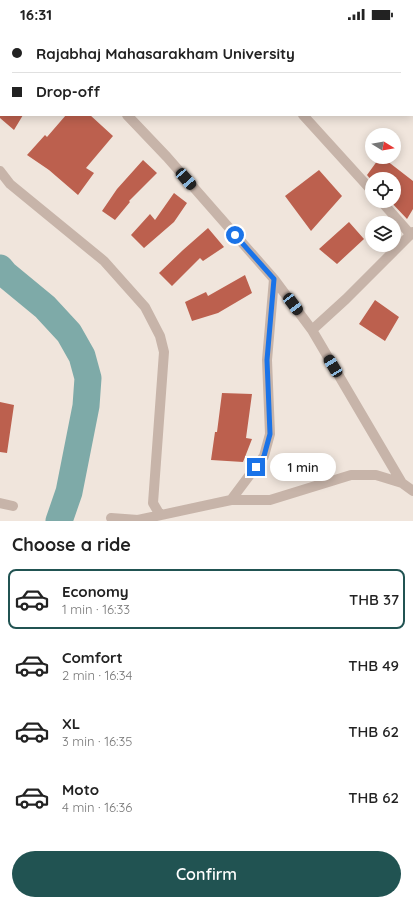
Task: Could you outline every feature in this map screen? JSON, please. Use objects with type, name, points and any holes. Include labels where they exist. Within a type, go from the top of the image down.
[{"type":"street","points":[[128,116],[167,157],[274,279],[312,330],[402,483],[413,492]]},
{"type":"street","points":[[304,116],[365,183]]},
{"type":"street","points":[[0,171],[10,184],[104,261],[144,307],[160,336],[164,352],[153,502],[160,515]]},
{"type":"street","points":[[312,330],[346,299],[412,233],[388,208]]},
{"type":"street","points":[[231,500],[264,456],[270,434],[267,360],[274,279]]},
{"type":"street","points":[[111,518],[138,521],[231,500],[270,500],[351,476],[376,475],[402,483]]},
{"type":"street","points":[[0,503],[13,506]]},
{"type":"building","points":[[0,116],[22,116],[14,130],[0,118]]},
{"type":"building","points":[[65,116],[91,116],[113,136],[86,168],[94,173],[78,195],[49,170],[27,155],[45,135],[47,137]]},
{"type":"building","points":[[143,160],[157,173],[129,201],[130,202],[115,220],[102,211],[117,189]]},
{"type":"building","points":[[375,164],[391,164],[413,181],[413,209],[407,219],[397,208],[401,208],[401,172],[369,172]]},
{"type":"building","points":[[319,170],[342,196],[311,231],[285,196]]},
{"type":"building","points":[[174,193],[187,203],[174,222],[144,248],[131,235],[150,214],[155,220]]},
{"type":"building","points":[[349,222],[364,239],[337,264],[319,249]]},
{"type":"building","points":[[208,228],[224,247],[203,261],[200,258],[172,286],[159,273]]},
{"type":"building","points":[[245,275],[252,293],[218,313],[192,321],[185,302],[206,292],[208,296]]},
{"type":"building","points":[[375,300],[399,317],[385,341],[359,324]]},
{"type":"building","points":[[222,393],[252,394],[246,438],[252,439],[243,462],[211,460],[215,432],[217,432]]},
{"type":"building","points":[[0,402],[14,405],[7,453],[0,452]]},
{"type":"waterway","points":[[0,268],[5,274],[45,307],[69,333],[82,356],[88,378],[86,406],[69,492],[59,521]]},
{"type":"route","points":[[235,235],[274,279],[267,360],[270,434],[264,456],[256,467]]}]
